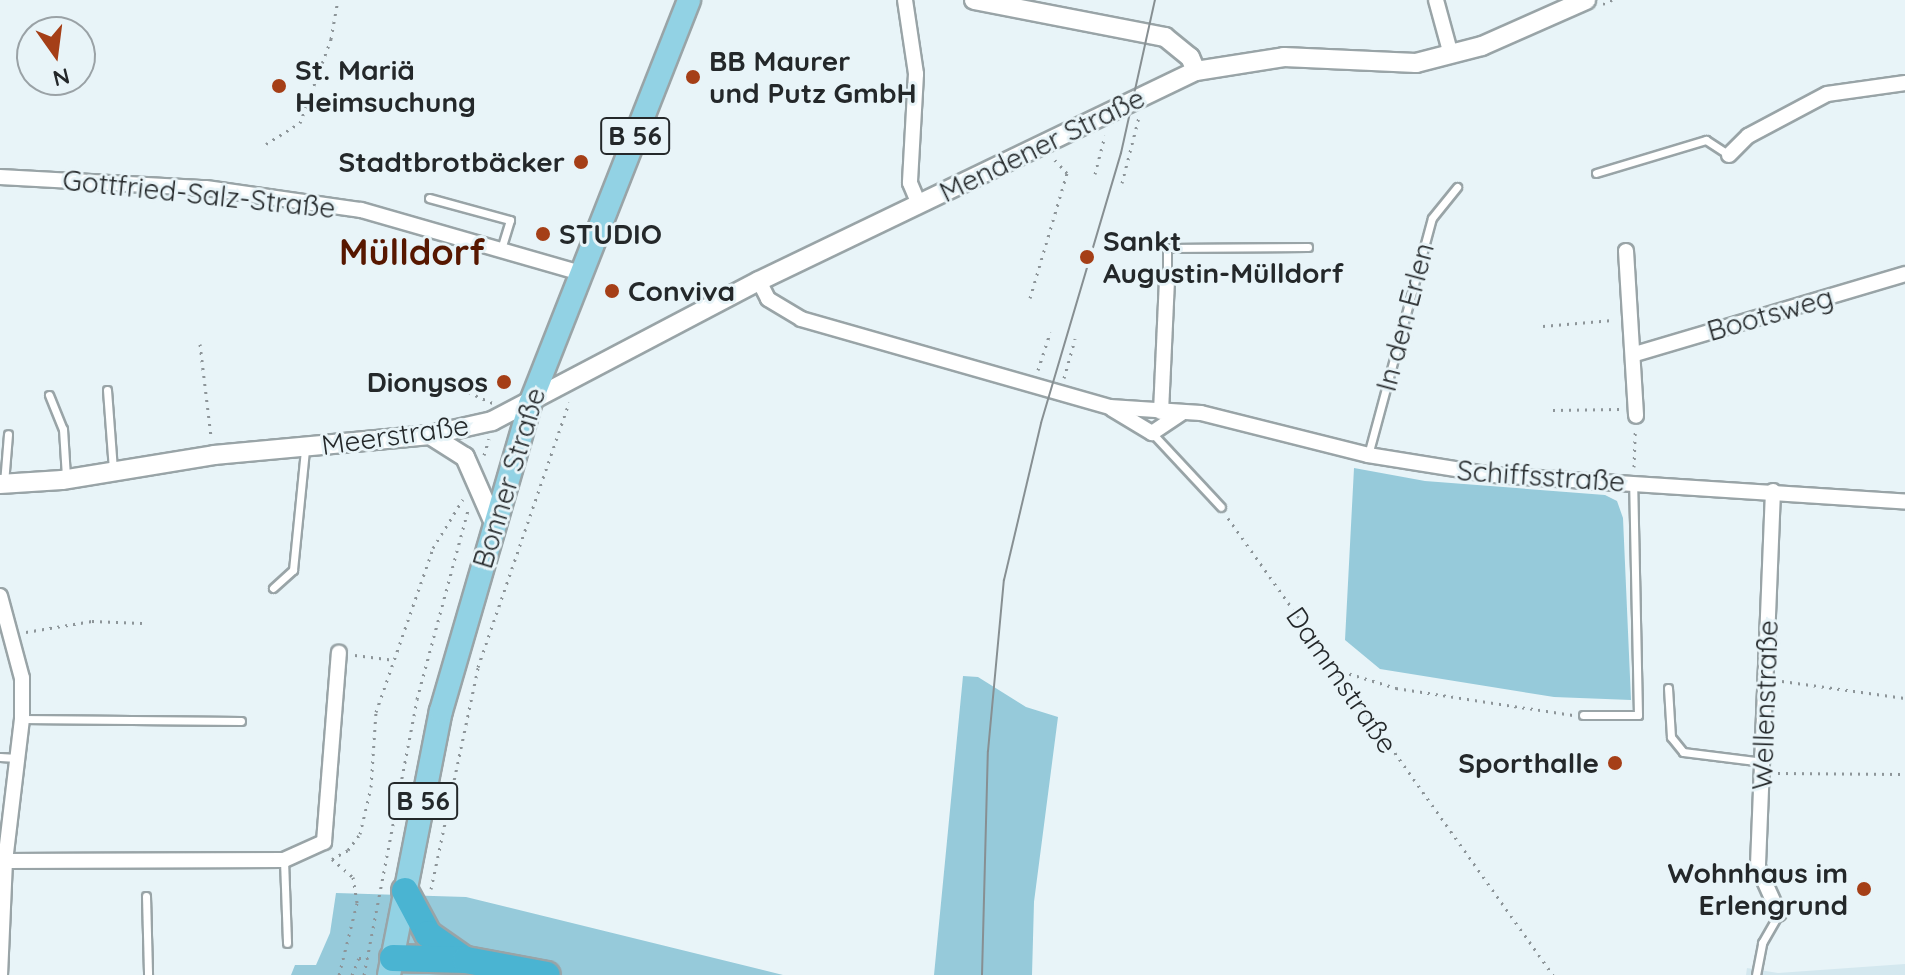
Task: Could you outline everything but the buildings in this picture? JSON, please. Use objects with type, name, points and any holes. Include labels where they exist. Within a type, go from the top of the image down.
[{"type":"highway","points":[[418,893],[428,934],[466,960]]},
{"type":"highway","points":[[383,964],[466,960],[547,975]]},
{"type":"highway","points":[[383,964],[430,975]]},
{"type":"main road","name":"Bonner Straße","points":[[383,964],[418,893],[441,711],[530,404],[689,0]]},
{"type":"street","points":[[905,0],[916,74],[910,183],[919,204]]},
{"type":"street","points":[[975,0],[1165,37],[1190,57],[1196,71]]},
{"type":"street","points":[[1436,0],[1451,55]]},
{"type":"street","name":"Mendener Straße","points":[[530,404],[569,377],[759,281],[1196,71],[1284,57],[1416,63],[1451,55],[1586,0]]},
{"type":"street","points":[[1729,155],[1748,136],[1827,94],[1905,83]]},
{"type":"street","name":"Gottfried-Salz-Straße","points":[[0,177],[252,193],[361,210],[502,246],[581,273]]},
{"type":"street","points":[[1626,251],[1633,318],[1636,412]]},
{"type":"street","name":"Bootsweg","points":[[1635,354],[1905,274]]},
{"type":"street","points":[[759,281],[768,299],[801,319],[1110,407],[1161,412],[1167,279]]},
{"type":"street","name":"Meerstraße","points":[[2,485],[66,479],[214,455],[430,435],[492,421],[530,404]]},
{"type":"street","points":[[1110,407],[1152,433],[1182,413]]},
{"type":"street","name":"Schiffsstraße","points":[[1161,412],[1265,427],[1368,455],[1493,475],[1905,502]]},
{"type":"street","points":[[430,435],[465,457],[494,523]]},
{"type":"street","name":"Wellenstraße","points":[[1773,491],[1758,867],[1779,914]]},
{"type":"street","points":[[0,596],[22,678],[22,719],[2,898],[0,975]]},
{"type":"street","points":[[5,861],[284,860],[324,842],[339,653]]},
{"type":"lane","points":[[1596,173],[1706,140],[1729,155]]},
{"type":"lane","name":"In den Erlen","points":[[1368,455],[1432,218],[1457,187]]},
{"type":"lane","points":[[429,198],[510,220],[502,246]]},
{"type":"lane","points":[[1167,279],[1167,248],[1308,247]]},
{"type":"lane","points":[[107,390],[113,472]]},
{"type":"lane","points":[[49,395],[63,429],[66,479]]},
{"type":"lane","points":[[1152,433],[1221,507]]},
{"type":"lane","points":[[2,485],[8,434]]},
{"type":"lane","name":"Meerstraße","points":[[273,588],[293,570],[305,447]]},
{"type":"lane","points":[[1583,715],[1638,715],[1629,501],[1633,483]]},
{"type":"lane","points":[[1668,688],[1671,737],[1683,752],[1763,767]]},
{"type":"lane","points":[[22,719],[241,721]]},
{"type":"lane","points":[[0,757],[17,758]]},
{"type":"lane","points":[[284,860],[287,943]]},
{"type":"lane","points":[[146,896],[148,975]]},
{"type":"lane","points":[[1756,975],[1762,943],[1779,914]]},
{"type":"path","points":[[266,144],[300,123],[331,39],[338,0]]},
{"type":"path","points":[[1122,183],[1139,119]]},
{"type":"path","points":[[1095,174],[1102,146]]},
{"type":"path","points":[[1030,298],[1067,173],[1053,157]]},
{"type":"path","points":[[1543,326],[1633,318]]},
{"type":"path","points":[[1036,374],[1050,332]]},
{"type":"path","points":[[1063,380],[1075,339]]},
{"type":"path","points":[[200,344],[214,455]]},
{"type":"path","points":[[461,389],[492,400]]},
{"type":"path","points":[[418,893],[478,667],[571,396]]},
{"type":"path","points":[[1553,410],[1636,412],[1633,483]]},
{"type":"path","points":[[320,859],[332,859],[348,850],[360,834],[371,787],[376,712],[433,548],[469,489]]},
{"type":"path","name":"Dammstraße","points":[[1221,507],[1553,975]]},
{"type":"path","points":[[11,635],[92,621],[142,623]]},
{"type":"path","points":[[339,653],[395,660]]},
{"type":"path","points":[[1334,669],[1396,688],[1553,715],[1583,715]]},
{"type":"path","points":[[1767,679],[1905,698]]},
{"type":"path","points":[[1763,767],[1901,774]]},
{"type":"path","points":[[332,859],[353,877],[357,903],[339,975]]},
{"type":"path","points":[[373,935],[383,964]]},
{"type":"path","points":[[352,975],[359,958],[383,964]]},
{"type":"path","points":[[364,975],[383,964]]},
{"type":"shaded area","points":[[1354,468],[1425,481],[1605,495],[1617,501],[1623,518],[1631,700],[1554,697],[1380,669],[1345,640]]},
{"type":"shaded area","points":[[963,676],[978,677],[1026,707],[1058,717],[1034,902],[1032,975],[934,975]]},
{"type":"shaded area","points":[[336,893],[466,897],[783,975],[291,975],[295,965],[316,965],[330,933]]},
{"type":"shaded area","points":[[1905,964],[1905,975],[1746,975],[1747,968],[1778,973]]},
{"type":"tram line","points":[[982,975],[988,751],[1004,580],[1041,423],[1121,153],[1155,0]]},
{"type":"place","name":"BB Maurer und Putz GmbH","points":[[693,77]]},
{"type":"place","name":"St. Mariä Heimsuchung","points":[[279,86]]},
{"type":"place","name":"Stadtbrotbäcker","points":[[581,162]]},
{"type":"place","name":"STUDIO","points":[[543,234]]},
{"type":"place","name":"Sankt Augustin-Mülldorf","points":[[1087,257]]},
{"type":"place","name":"Conviva","points":[[612,291]]},
{"type":"place","name":"Dionysos","points":[[504,382]]},
{"type":"place","name":"Sporthalle","points":[[1615,763]]},
{"type":"place","name":"Wohnhaus im Erlengrund","points":[[1864,889]]},
{"type":"district","name":"Mülldorf","points":[[412,252]]}]
